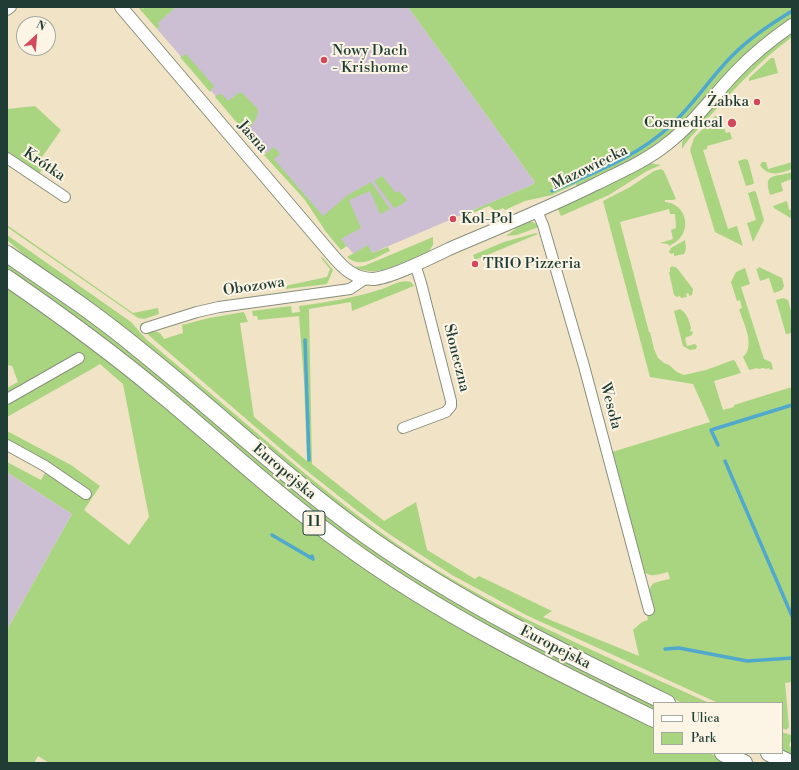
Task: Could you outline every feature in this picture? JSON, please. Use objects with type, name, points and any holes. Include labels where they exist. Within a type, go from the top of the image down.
[{"type":"main road","name":"Europejska","points":[[7,254],[99,319],[137,348],[299,485],[384,548],[460,597],[509,625],[665,702]]},
{"type":"main road","name":"Europejska","points":[[7,278],[122,362],[286,500],[344,545],[450,615],[500,642],[653,718]]},
{"type":"main road","points":[[725,754],[744,763]]},
{"type":"main road","points":[[771,754],[790,763]]},
{"type":"street","points":[[7,9],[11,7]]},
{"type":"street","name":"Jasna","points":[[121,7],[333,256],[344,268],[365,279]]},
{"type":"street","name":"Mazowiecka","points":[[365,279],[381,278],[538,211],[612,177],[648,157],[679,134],[736,72],[755,54],[792,26]]},
{"type":"street","name":"Krótka","points":[[7,158],[65,197]]},
{"type":"street","name":"Wesoła","points":[[538,211],[584,366],[649,610]]},
{"type":"street","name":"Słoneczna","points":[[403,428],[446,412],[452,406],[421,282],[415,264]]},
{"type":"street","name":"Obozowa","points":[[146,328],[197,312],[219,307],[342,290],[350,288],[365,279]]},
{"type":"street","points":[[7,399],[79,358]]},
{"type":"street","points":[[7,445],[45,466],[86,494]]},
{"type":"shaded area","points":[[176,7],[408,7],[535,182],[532,185],[358,259],[157,29],[160,27],[157,23]]},
{"type":"shaded area","points":[[7,472],[72,514],[7,630]]},
{"type":"green space","points":[[138,7],[143,9],[145,7],[176,7],[158,23],[160,27],[157,29]]},
{"type":"green space","points":[[408,7],[792,7],[792,18],[745,54],[724,75],[692,113],[678,127],[643,153],[577,187],[576,184],[552,195],[525,201],[505,210],[503,208],[496,211],[489,206],[466,216],[464,214],[532,185],[535,182]]},
{"type":"green space","points":[[792,33],[792,37],[758,65],[691,137],[682,149],[684,138],[749,67],[777,43]]},
{"type":"green space","points":[[186,54],[214,86],[210,92],[180,57]]},
{"type":"green space","points":[[771,58],[774,58],[778,73],[749,81],[749,78]]},
{"type":"green space","points":[[240,92],[258,109],[256,118],[247,131],[244,131],[215,97],[222,94],[228,101]]},
{"type":"green space","points":[[35,106],[61,130],[40,160],[46,164],[39,174],[7,153],[7,109]]},
{"type":"green space","points":[[715,116],[719,116],[726,133],[730,132],[732,139],[707,146],[707,149],[703,150],[728,229],[737,226],[743,246],[715,232],[690,150],[694,138]]},
{"type":"green space","points":[[274,147],[280,154],[274,159],[323,216],[348,195],[371,182],[390,209],[380,214],[370,191],[349,200],[361,228],[341,239],[347,246],[341,250],[326,232],[305,200],[264,155]]},
{"type":"green space","points":[[745,159],[748,160],[754,183],[746,186],[738,161]]},
{"type":"green space","points":[[762,162],[766,162],[768,169],[792,162],[792,169],[779,173],[770,173],[763,169],[760,165]]},
{"type":"green space","points":[[648,163],[661,165],[647,171],[609,195],[561,216],[558,209],[608,185]]},
{"type":"green space","points":[[661,169],[664,171],[676,199],[665,200],[665,202],[672,203],[677,206],[684,216],[685,228],[683,234],[676,242],[669,246],[668,244],[660,243],[673,239],[671,230],[676,228],[675,214],[670,214],[669,209],[620,222],[649,332],[658,358],[677,372],[684,375],[706,370],[733,360],[735,361],[741,373],[714,381],[723,410],[734,407],[734,405],[792,387],[792,682],[785,683],[789,727],[786,730],[783,728],[783,702],[716,702],[526,615],[452,575],[389,534],[302,467],[145,332],[140,326],[141,323],[143,323],[148,333],[158,332],[164,339],[183,333],[182,325],[209,318],[244,312],[248,322],[240,323],[254,417],[307,461],[304,381],[299,316],[258,320],[257,316],[253,316],[252,311],[291,306],[292,313],[300,312],[299,306],[351,297],[382,289],[404,281],[411,282],[414,286],[352,311],[351,302],[309,309],[312,464],[384,521],[416,502],[427,550],[475,579],[479,576],[552,611],[543,617],[639,656],[633,630],[642,622],[648,620],[647,600],[649,590],[654,583],[670,579],[668,572],[650,575],[644,572],[612,452],[710,422],[693,384],[650,377],[603,201],[630,187],[654,171]]},
{"type":"green space","points":[[792,172],[792,179],[781,183],[783,191],[770,195],[768,188],[769,179]]},
{"type":"green space","points":[[382,176],[396,193],[399,191],[407,200],[401,205],[394,208],[374,181]]},
{"type":"green space","points":[[754,191],[756,192],[764,220],[753,242],[747,223],[756,220],[748,193]]},
{"type":"green space","points":[[787,201],[789,210],[792,209],[792,219],[773,206]]},
{"type":"green space","points":[[529,221],[535,223],[539,227],[517,235],[506,236],[522,224]]},
{"type":"green space","points":[[7,225],[133,313],[158,308],[159,314],[144,319],[138,318],[7,227]]},
{"type":"green space","points":[[536,233],[538,234],[475,260],[473,255],[504,242]]},
{"type":"green space","points":[[7,235],[131,322],[146,339],[318,484],[369,524],[422,561],[481,596],[545,628],[707,702],[680,702],[567,646],[448,582],[349,516],[36,265],[7,240]]},
{"type":"green space","points":[[433,237],[433,245],[429,251],[395,266],[376,271],[362,270],[354,267],[364,266]]},
{"type":"green space","points":[[685,240],[686,249],[684,254],[674,256],[674,253],[671,254],[669,252],[671,248]]},
{"type":"green space","points":[[368,245],[372,253],[388,247],[390,251],[363,262],[357,262],[347,257]]},
{"type":"green space","points":[[322,257],[333,270],[327,284],[286,289],[285,286],[327,277],[330,269],[321,258]]},
{"type":"green space","points":[[7,260],[107,332],[319,509],[653,702],[653,711],[463,614],[349,541],[48,298],[7,270]]},
{"type":"green space","points":[[672,266],[677,268],[693,289],[692,295],[689,296],[687,293],[687,297],[681,298],[680,296],[677,297],[674,295],[669,272]]},
{"type":"green space","points":[[759,267],[782,278],[784,286],[782,290],[774,293],[769,278],[760,281],[756,268],[758,269]]},
{"type":"green space","points":[[745,268],[750,284],[741,287],[764,359],[771,362],[773,369],[770,370],[769,368],[757,368],[749,370],[743,357],[747,352],[749,340],[739,309],[742,308],[740,300],[737,301],[731,282],[736,272]]},
{"type":"green space","points":[[7,285],[92,346],[306,524],[653,725],[653,754],[711,754],[730,763],[49,763],[38,756],[34,763],[7,763],[7,630],[72,514],[7,472],[7,462],[41,480],[45,473],[83,498],[89,490],[39,456],[7,439],[7,431],[71,465],[100,486],[84,510],[129,545],[149,517],[123,384],[100,364],[7,417],[7,404],[81,363],[76,354],[7,393],[7,388],[18,382],[12,366],[7,365]]},
{"type":"green space","points":[[783,298],[788,300],[792,315],[792,333],[786,334],[776,300]]},
{"type":"green space","points":[[680,309],[687,317],[691,328],[690,331],[693,332],[692,335],[685,338],[687,346],[695,344],[697,346],[696,349],[690,350],[683,346],[674,311]]},
{"type":"green space","points":[[783,732],[791,735],[792,739],[789,745],[792,749],[792,757],[783,752]]},
{"type":"waterway","points":[[552,191],[613,164],[642,148],[656,138],[678,119],[723,65],[738,50],[760,32],[792,11]]},
{"type":"waterway","points":[[305,340],[309,460]]},
{"type":"waterway","points":[[718,445],[711,430],[792,405]]},
{"type":"waterway","points":[[725,461],[792,616]]},
{"type":"waterway","points":[[272,535],[313,559],[312,556]]},
{"type":"waterway","points":[[665,649],[679,648],[747,661],[792,658]]},
{"type":"place","name":"Nowy Dach - Krishome","points":[[324,60]]},
{"type":"place","name":"Żabka","points":[[757,102]]},
{"type":"place","name":"Cosmedical","points":[[732,123]]},
{"type":"place","name":"Kol-Pol","points":[[453,219]]},
{"type":"place","name":"TRIO Pizzeria","points":[[475,264]]}]
